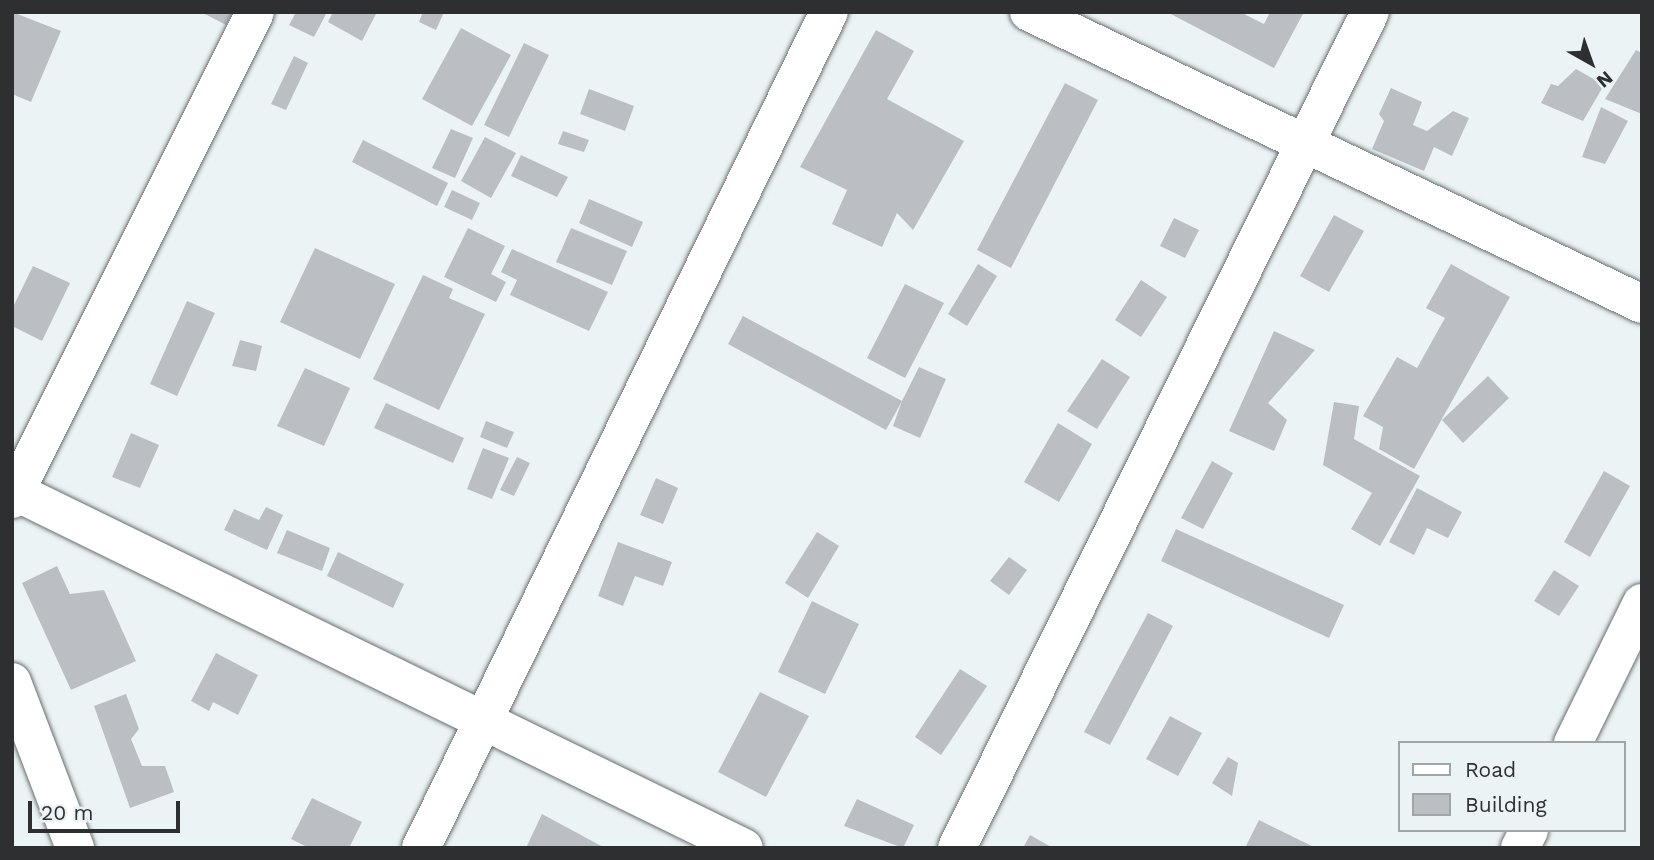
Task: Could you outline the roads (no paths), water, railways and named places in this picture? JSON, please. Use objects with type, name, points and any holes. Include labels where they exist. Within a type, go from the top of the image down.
[{"type":"street","points":[[255,12],[14,496],[484,720],[744,848]]},
{"type":"street","points":[[422,848],[829,12]]},
{"type":"street","points":[[1029,12],[1642,304]]},
{"type":"street","points":[[957,848],[1370,12]]},
{"type":"street","points":[[1574,741],[1642,603]]},
{"type":"street","points":[[12,682],[75,848]]},
{"type":"street","points":[[1520,848],[1528,832]]}]
